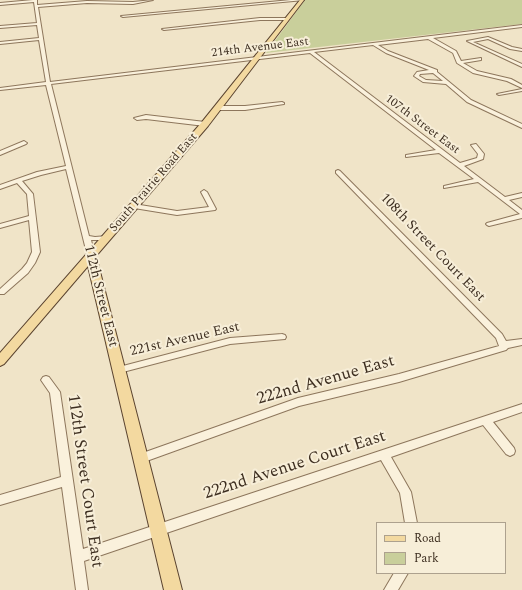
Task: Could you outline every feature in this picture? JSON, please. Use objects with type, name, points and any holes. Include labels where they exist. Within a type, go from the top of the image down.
[{"type":"main road","name":"South Prairie Road East","points":[[0,361],[205,124],[302,0]]},
{"type":"main road","name":"112th Street East","points":[[90,256],[173,590]]},
{"type":"main road","points":[[74,274],[88,272],[95,273]]},
{"type":"street","points":[[0,4],[35,0]]},
{"type":"street","name":"112th Street East","points":[[35,0],[48,83],[90,256]]},
{"type":"street","points":[[36,6],[133,3],[151,0]]},
{"type":"street","points":[[123,16],[302,0]]},
{"type":"street","points":[[164,29],[260,19],[286,19]]},
{"type":"street","points":[[0,27],[39,24]]},
{"type":"street","name":"214th Avenue East","points":[[0,89],[150,69],[254,60],[273,56],[522,26]]},
{"type":"street","points":[[466,33],[478,39]]},
{"type":"street","points":[[428,37],[455,52],[459,62],[478,73],[509,80],[522,89]]},
{"type":"street","points":[[522,50],[511,48],[488,38],[469,41],[522,66]]},
{"type":"street","points":[[0,42],[41,39]]},
{"type":"street","points":[[374,44],[387,52],[435,71],[472,103],[522,126]]},
{"type":"street","points":[[260,52],[273,56]]},
{"type":"street","name":"107th Street East","points":[[310,52],[504,199],[522,215]]},
{"type":"street","points":[[459,62],[480,59]]},
{"type":"street","points":[[435,71],[421,73],[416,76],[425,81],[447,82]]},
{"type":"street","points":[[499,94],[522,89]]},
{"type":"street","points":[[217,108],[239,109],[282,103]]},
{"type":"street","points":[[137,118],[146,117],[205,124]]},
{"type":"street","points":[[0,153],[24,143]]},
{"type":"street","points":[[459,165],[480,159],[481,154],[474,144]]},
{"type":"street","points":[[408,156],[439,151]]},
{"type":"street","points":[[0,187],[18,180],[69,167]]},
{"type":"street","name":"108th Street Court East","points":[[338,172],[499,336],[504,345]]},
{"type":"street","points":[[1,292],[25,271],[33,259],[37,246],[30,194],[18,180]]},
{"type":"street","points":[[446,187],[479,180]]},
{"type":"street","points":[[134,206],[177,213],[213,208],[204,192]]},
{"type":"street","points":[[504,199],[522,195]]},
{"type":"street","points":[[489,224],[522,215]]},
{"type":"street","points":[[0,226],[33,218]]},
{"type":"street","points":[[86,237],[95,239],[107,238]]},
{"type":"street","name":"221st Avenue East","points":[[119,370],[230,341],[282,337]]},
{"type":"street","name":"222nd Avenue East","points":[[141,458],[298,402],[399,378],[503,348],[504,345],[522,342]]},
{"type":"street","name":"112th Street Court East","points":[[46,380],[55,392],[82,590]]},
{"type":"street","name":"222nd Avenue Court East","points":[[78,557],[522,408]]},
{"type":"street","points":[[486,421],[510,451]]},
{"type":"street","points":[[384,454],[405,492],[412,522]]},
{"type":"street","points":[[0,500],[68,480]]},
{"type":"street","points":[[390,590],[401,574]]},
{"type":"green space","points":[[305,0],[522,0],[522,24],[266,53]]}]
